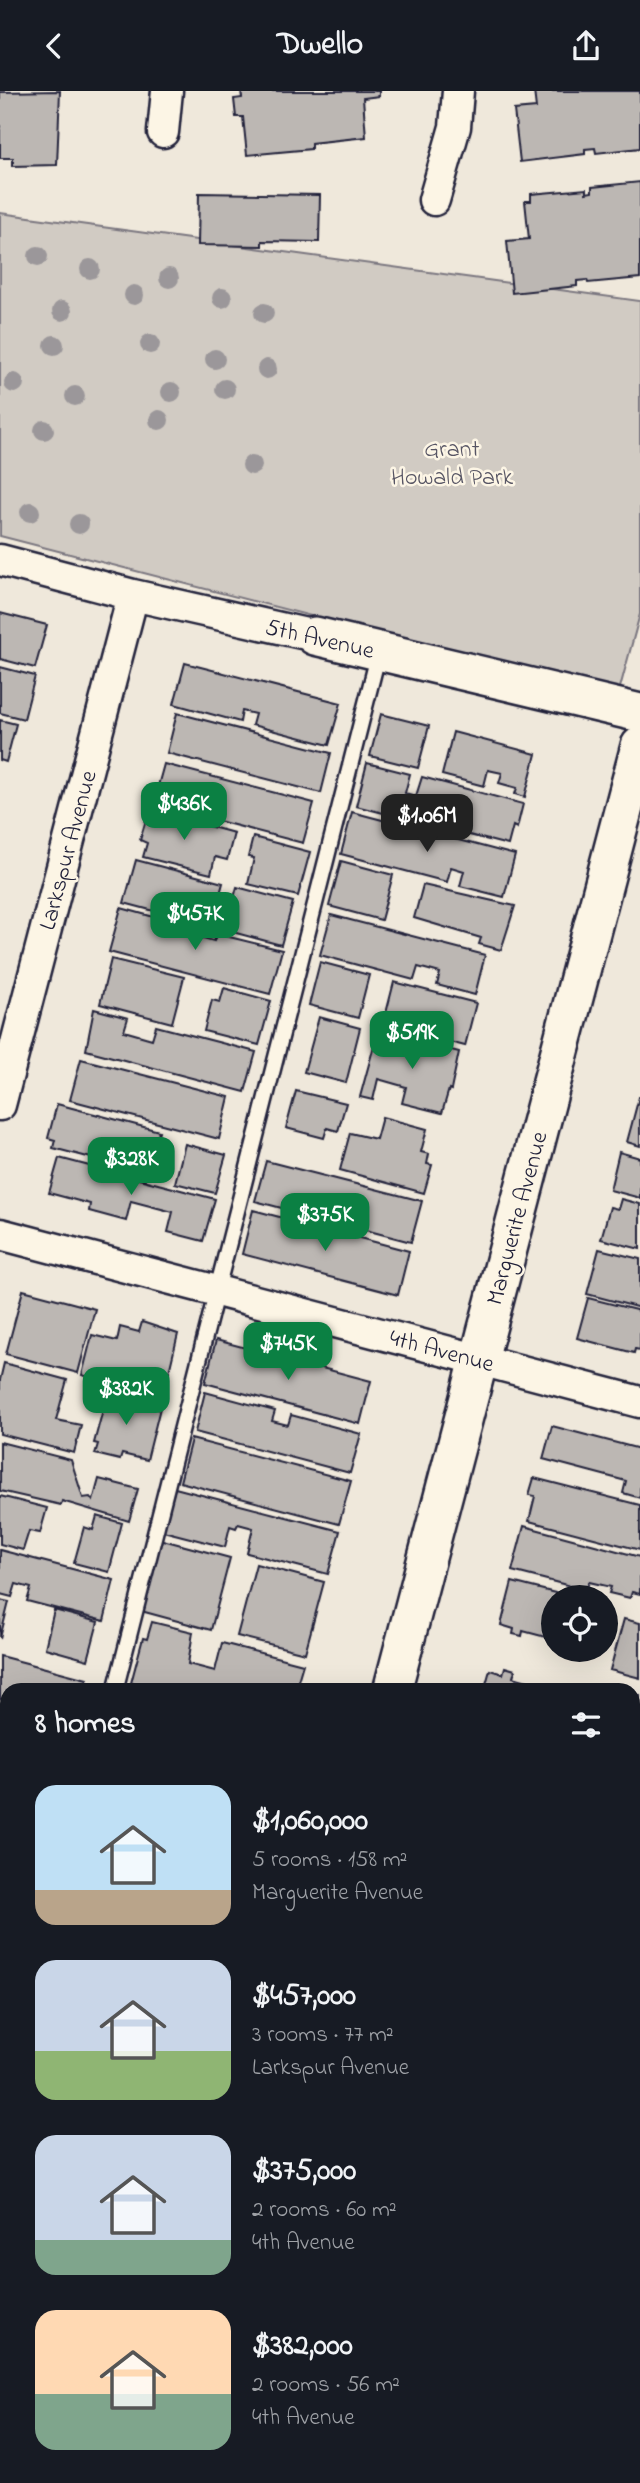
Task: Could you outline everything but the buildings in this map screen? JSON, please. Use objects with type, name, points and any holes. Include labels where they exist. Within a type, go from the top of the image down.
[{"type":"street","points":[[163,132],[167,91]]},
{"type":"street","points":[[434,200],[455,127],[458,91]]},
{"type":"street","name":"5th Avenue","points":[[0,560],[133,595],[640,713]]},
{"type":"street","name":"Larkspur Avenue","points":[[0,1105],[133,595]]},
{"type":"street","name":"Marguerite Avenue","points":[[394,1683],[640,746]]},
{"type":"street","name":"4th Avenue","points":[[0,1234],[640,1402]]},
{"type":"lane","points":[[117,1683],[379,651]]},
{"type":"green space","name":"Grant Howald Park","points":[[0,213],[640,301],[640,614],[618,695],[0,536]]}]
